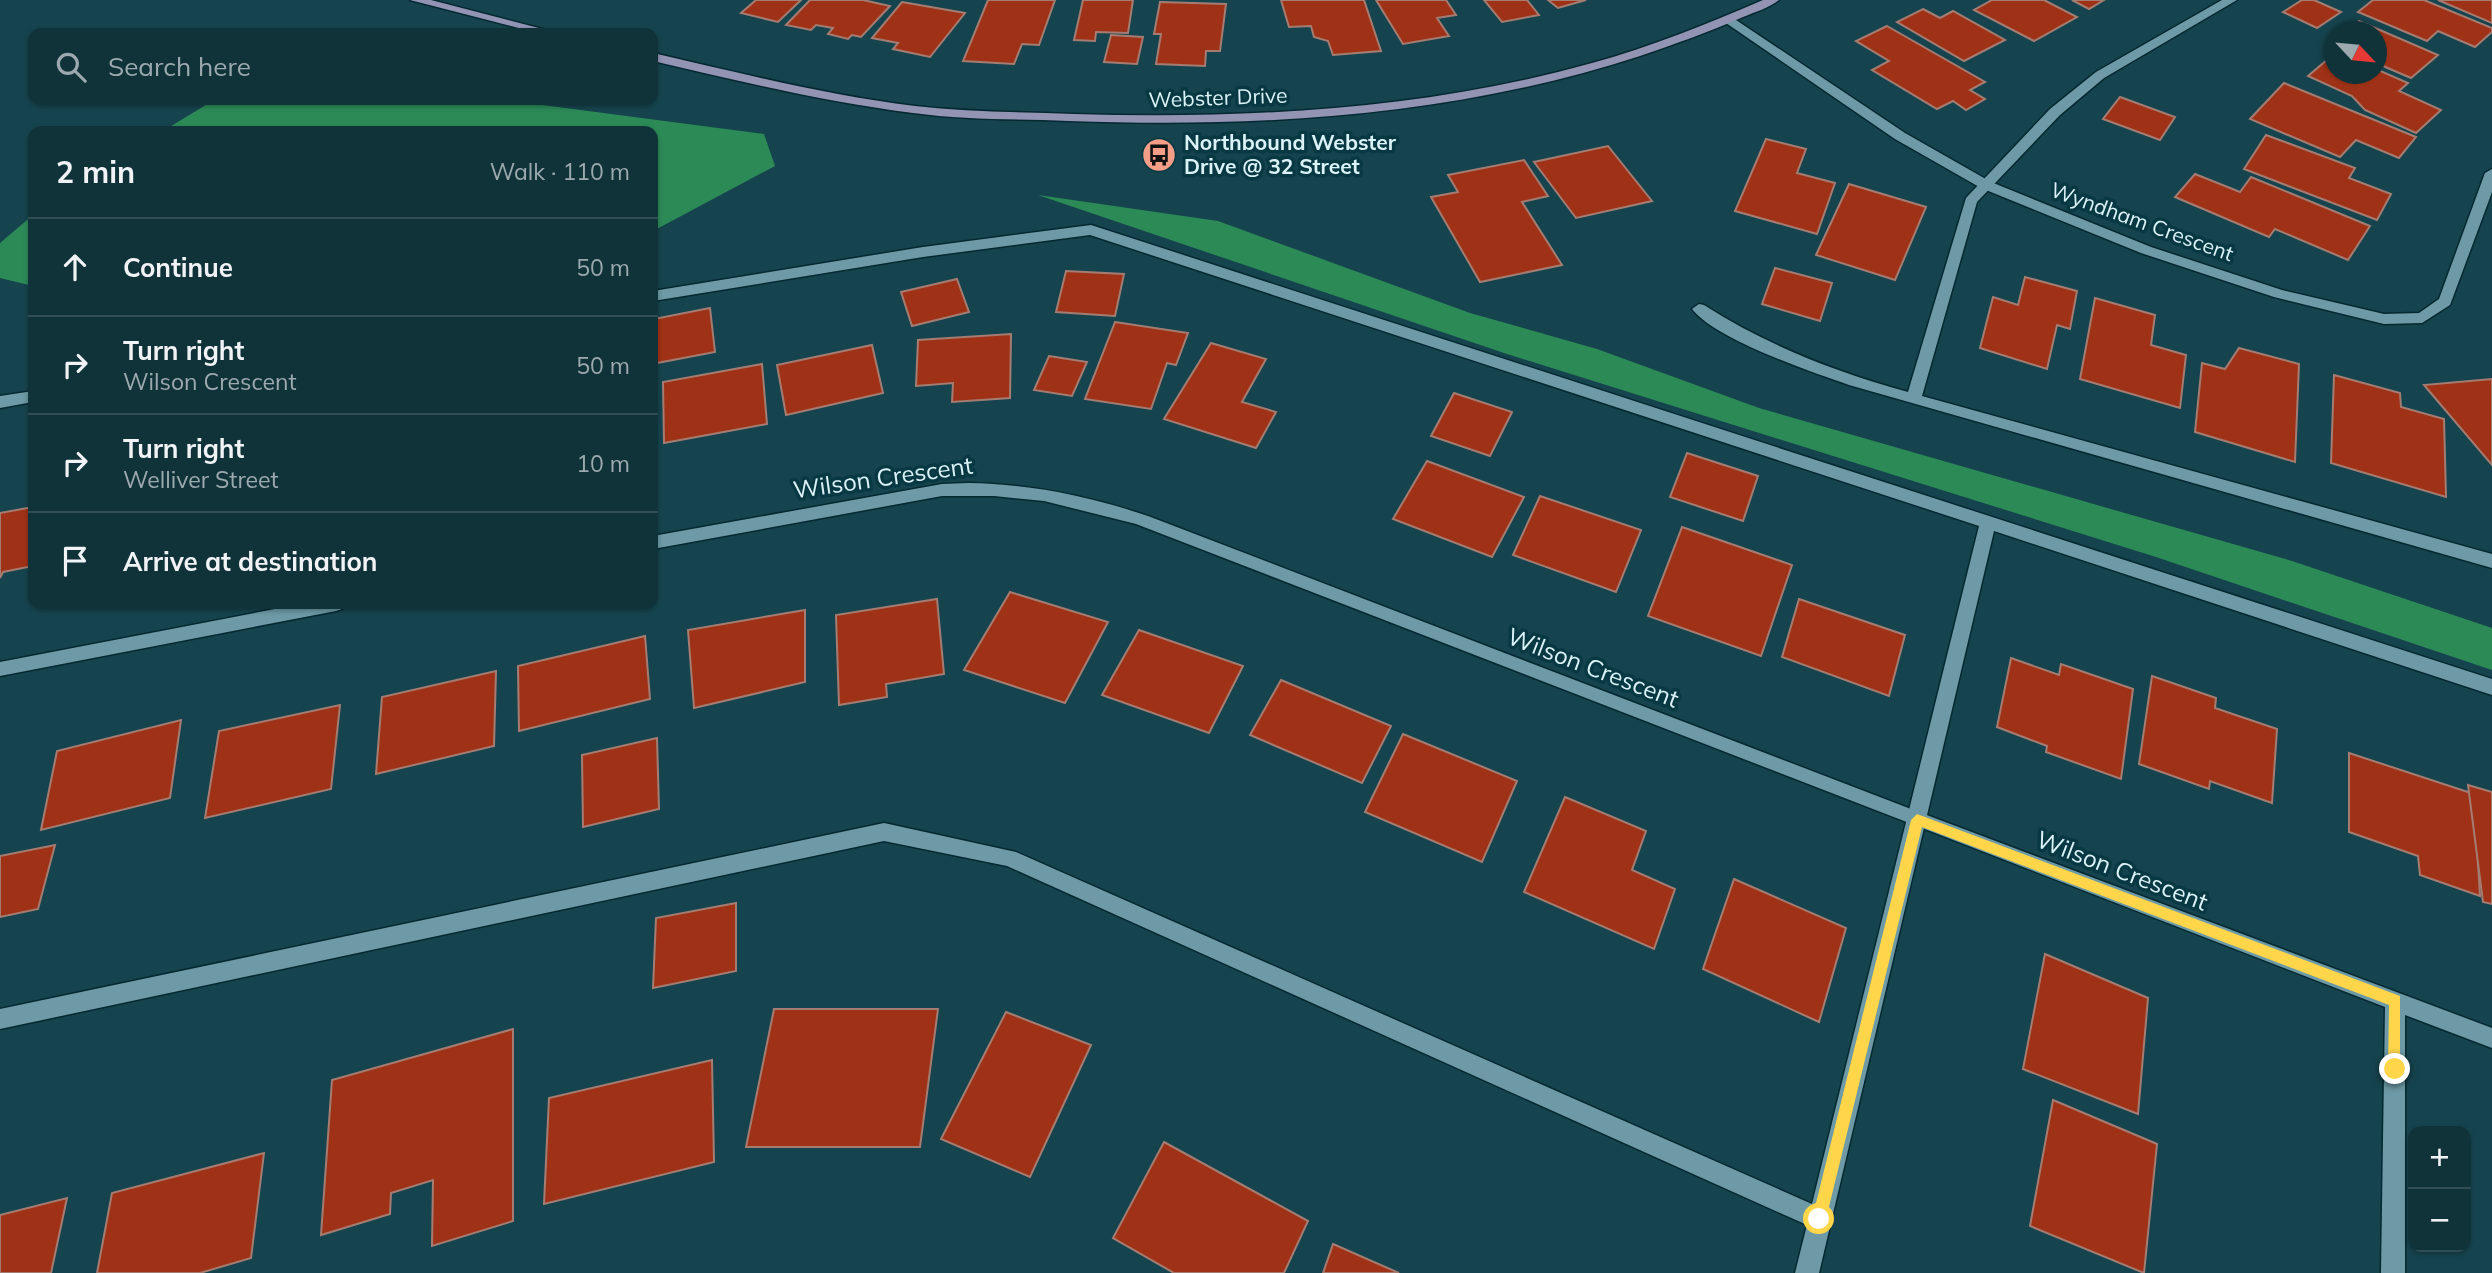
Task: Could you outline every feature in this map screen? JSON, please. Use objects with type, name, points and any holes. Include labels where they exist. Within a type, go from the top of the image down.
[{"type":"street","points":[[416,0],[531,28]]},
{"type":"street","name":"Webster Drive","points":[[658,58],[783,86],[918,110],[1090,119],[1224,120],[1374,108],[1484,90],[1586,69],[1673,44],[1773,0]]},
{"type":"street","points":[[1914,398],[1971,201],[2055,112],[2100,75],[2231,0]]},
{"type":"street","name":"Wyndham Crescent","points":[[1730,20],[1900,136],[1986,185],[2146,250],[2279,294],[2384,319],[2422,318],[2445,302],[2492,173]]},
{"type":"street","points":[[658,295],[923,252],[1091,230],[2492,687]]},
{"type":"street","points":[[1699,309],[1730,332],[1787,358],[1914,398],[2492,561]]},
{"type":"street","points":[[0,402],[28,398]]},
{"type":"street","name":"Wilson Crescent","points":[[658,542],[943,489],[984,487],[1063,496],[1155,525],[1917,820],[2492,1038]]},
{"type":"street","points":[[1807,1273],[1988,523]]},
{"type":"street","points":[[0,668],[310,609]]},
{"type":"street","points":[[0,1019],[884,832],[1009,858],[1819,1219]]},
{"type":"street","points":[[2393,1273],[2395,1001]]},
{"type":"green space","points":[[206,105],[542,105],[764,134],[775,166],[658,228],[658,126],[171,126]]},
{"type":"green space","points":[[1038,195],[1218,221],[1470,313],[1597,349],[1759,408],[2292,561],[2492,628],[2492,670],[2156,557],[1507,354]]},
{"type":"green space","points":[[28,219],[28,285],[0,278],[0,243]]},
{"type":"building","points":[[756,0],[801,0],[778,22],[741,13]]},
{"type":"building","points":[[810,0],[863,0],[890,6],[861,37],[852,35],[848,39],[828,34],[833,28],[816,25],[811,30],[786,25]]},
{"type":"building","points":[[988,0],[1055,0],[1039,45],[1022,44],[1014,64],[963,61]]},
{"type":"building","points":[[1083,0],[1133,0],[1128,33],[1096,32],[1095,41],[1074,40]]},
{"type":"building","points":[[1281,0],[1364,0],[1381,51],[1333,55],[1328,41],[1314,37],[1311,26],[1289,27]]},
{"type":"building","points":[[1376,0],[1446,0],[1456,15],[1437,18],[1449,36],[1403,44]]},
{"type":"building","points":[[1484,0],[1527,0],[1539,15],[1502,22]]},
{"type":"building","points":[[1548,0],[1586,0],[1558,8]]},
{"type":"building","points":[[1992,0],[2044,0],[2077,17],[2034,41],[1974,10]]},
{"type":"building","points":[[2072,0],[2104,0],[2089,9]]},
{"type":"building","points":[[2302,0],[2314,0],[2341,12],[2317,28],[2283,12]]},
{"type":"building","points":[[2373,0],[2424,0],[2492,28],[2492,32],[2475,47],[2438,31],[2427,41],[2387,24],[2387,21],[2379,21],[2358,12]]},
{"type":"building","points":[[2438,0],[2492,0],[2492,23]]},
{"type":"building","points":[[902,2],[965,13],[930,57],[893,49],[898,43],[872,38]]},
{"type":"building","points":[[1160,2],[1226,4],[1220,51],[1206,51],[1205,66],[1156,64],[1161,34],[1154,34]]},
{"type":"building","points":[[1923,9],[1940,18],[1953,11],[2005,40],[1964,61],[1897,22]]},
{"type":"building","points":[[1887,26],[1985,82],[1970,90],[1985,99],[1966,110],[1953,101],[1937,109],[1872,70],[1889,61],[1856,41]]},
{"type":"building","points":[[2387,33],[2438,55],[2411,78],[2387,68]]},
{"type":"building","points":[[1111,35],[1143,37],[1137,64],[1104,62]]},
{"type":"building","points":[[2324,62],[2324,83],[2308,76]]},
{"type":"building","points":[[2387,74],[2408,83],[2399,91],[2441,110],[2416,133],[2365,110],[2352,96],[2326,84],[2387,84]]},
{"type":"building","points":[[2284,83],[2416,137],[2399,158],[2356,140],[2340,157],[2250,119]]},
{"type":"building","points":[[2120,97],[2175,117],[2160,140],[2103,119]]},
{"type":"building","points":[[2266,135],[2355,168],[2349,178],[2391,194],[2377,220],[2244,169]]},
{"type":"building","points":[[1766,139],[1806,149],[1797,173],[1835,183],[1817,234],[1735,211]]},
{"type":"building","points":[[1608,146],[1652,201],[1576,218],[1534,162]]},
{"type":"building","points":[[1524,160],[1548,196],[1522,202],[1562,265],[1480,282],[1431,197],[1458,192],[1448,175]]},
{"type":"building","points":[[2195,174],[2240,192],[2251,177],[2370,226],[2348,260],[2275,229],[2269,237],[2175,197]]},
{"type":"building","points":[[1849,184],[1926,207],[1895,280],[1816,255]]},
{"type":"building","points":[[1775,268],[1832,283],[1820,321],[1762,304]]},
{"type":"building","points":[[1066,271],[1124,274],[1115,316],[1056,312]]},
{"type":"building","points":[[2025,277],[2077,291],[2070,329],[2057,325],[2047,369],[1980,348],[1993,297],[2018,305]]},
{"type":"building","points":[[957,279],[969,312],[912,326],[901,292]]},
{"type":"building","points":[[2095,298],[2155,315],[2151,345],[2186,355],[2180,408],[2080,379]]},
{"type":"building","points":[[710,308],[715,352],[658,363],[658,318]]},
{"type":"building","points":[[1115,322],[1188,333],[1176,365],[1167,363],[1151,409],[1085,399]]},
{"type":"building","points":[[1011,334],[1010,398],[952,402],[953,383],[916,386],[918,340]]},
{"type":"building","points":[[1211,343],[1266,359],[1242,402],[1276,412],[1256,448],[1164,419]]},
{"type":"building","points":[[872,345],[883,393],[786,415],[777,365]]},
{"type":"building","points":[[2239,348],[2299,364],[2295,462],[2195,432],[2202,363],[2225,369]]},
{"type":"building","points":[[1049,356],[1087,362],[1072,396],[1034,390]]},
{"type":"building","points":[[762,364],[767,424],[664,443],[663,382]]},
{"type":"building","points":[[2334,375],[2400,393],[2401,407],[2444,419],[2446,497],[2331,463]]},
{"type":"building","points":[[2492,379],[2492,465],[2424,385]]},
{"type":"building","points":[[1454,393],[1512,412],[1490,456],[1431,436]]},
{"type":"building","points":[[1687,453],[1758,476],[1743,521],[1670,497]]},
{"type":"building","points":[[1427,461],[1524,497],[1492,557],[1393,519]]},
{"type":"building","points":[[1540,496],[1641,530],[1616,592],[1513,555]]},
{"type":"building","points":[[28,508],[28,567],[3,572],[0,578],[0,513]]},
{"type":"building","points":[[1682,527],[1792,565],[1761,656],[1648,616]]},
{"type":"building","points":[[1010,592],[1108,622],[1065,703],[964,670]]},
{"type":"building","points":[[937,599],[944,674],[886,684],[887,697],[839,705],[836,615]]},
{"type":"building","points":[[1799,599],[1905,635],[1889,696],[1782,657]]},
{"type":"building","points":[[805,610],[805,682],[694,708],[688,630]]},
{"type":"building","points":[[1139,630],[1243,666],[1209,733],[1102,695]]},
{"type":"building","points":[[645,636],[650,699],[519,731],[518,666]]},
{"type":"building","points":[[2011,658],[2059,675],[2061,664],[2133,689],[2121,779],[2046,752],[2047,746],[1997,727]]},
{"type":"building","points":[[496,671],[494,746],[376,774],[382,697]]},
{"type":"building","points":[[2152,676],[2216,698],[2215,708],[2277,729],[2272,803],[2210,781],[2209,789],[2139,764]]},
{"type":"building","points":[[1281,680],[1391,726],[1362,783],[1250,735]]},
{"type":"building","points":[[340,705],[331,789],[205,818],[219,731]]},
{"type":"building","points":[[181,720],[170,798],[41,830],[57,751]]},
{"type":"building","points":[[1403,734],[1517,781],[1482,862],[1365,812]]},
{"type":"building","points":[[657,738],[659,809],[583,827],[582,755]]},
{"type":"building","points":[[2349,753],[2474,794],[2480,896],[2420,875],[2418,856],[2349,832]]},
{"type":"building","points":[[2468,785],[2492,792],[2492,904],[2483,902]]},
{"type":"building","points":[[1565,797],[1646,831],[1632,870],[1675,889],[1654,949],[1524,892]]},
{"type":"building","points":[[55,845],[38,909],[0,917],[0,856]]},
{"type":"building","points":[[1734,879],[1846,928],[1819,1022],[1703,969]]},
{"type":"building","points":[[736,903],[736,971],[653,988],[656,918]]},
{"type":"building","points":[[2045,954],[2148,998],[2138,1114],[2023,1069]]},
{"type":"building","points":[[774,1009],[938,1009],[920,1147],[746,1147]]},
{"type":"building","points":[[1006,1012],[1091,1045],[1030,1177],[941,1139]]},
{"type":"building","points":[[513,1029],[513,1221],[432,1246],[433,1180],[391,1193],[390,1214],[321,1235],[332,1080]]},
{"type":"building","points":[[712,1060],[714,1162],[544,1204],[549,1098]]},
{"type":"building","points":[[2053,1100],[2157,1144],[2144,1273],[2030,1226]]},
{"type":"building","points":[[1164,1142],[1308,1221],[1284,1273],[1174,1273],[1113,1238]]},
{"type":"building","points":[[264,1153],[251,1258],[200,1273],[97,1273],[112,1193]]},
{"type":"building","points":[[67,1198],[51,1273],[0,1273],[0,1215]]},
{"type":"building","points":[[1333,1244],[1399,1273],[1323,1273]]},
{"type":"place","name":"Northbound Webster Drive @ 32 Street","points":[[1159,155]]},
{"type":"route","points":[[1819,1219],[1917,820],[2395,1001],[2395,1069]]}]
